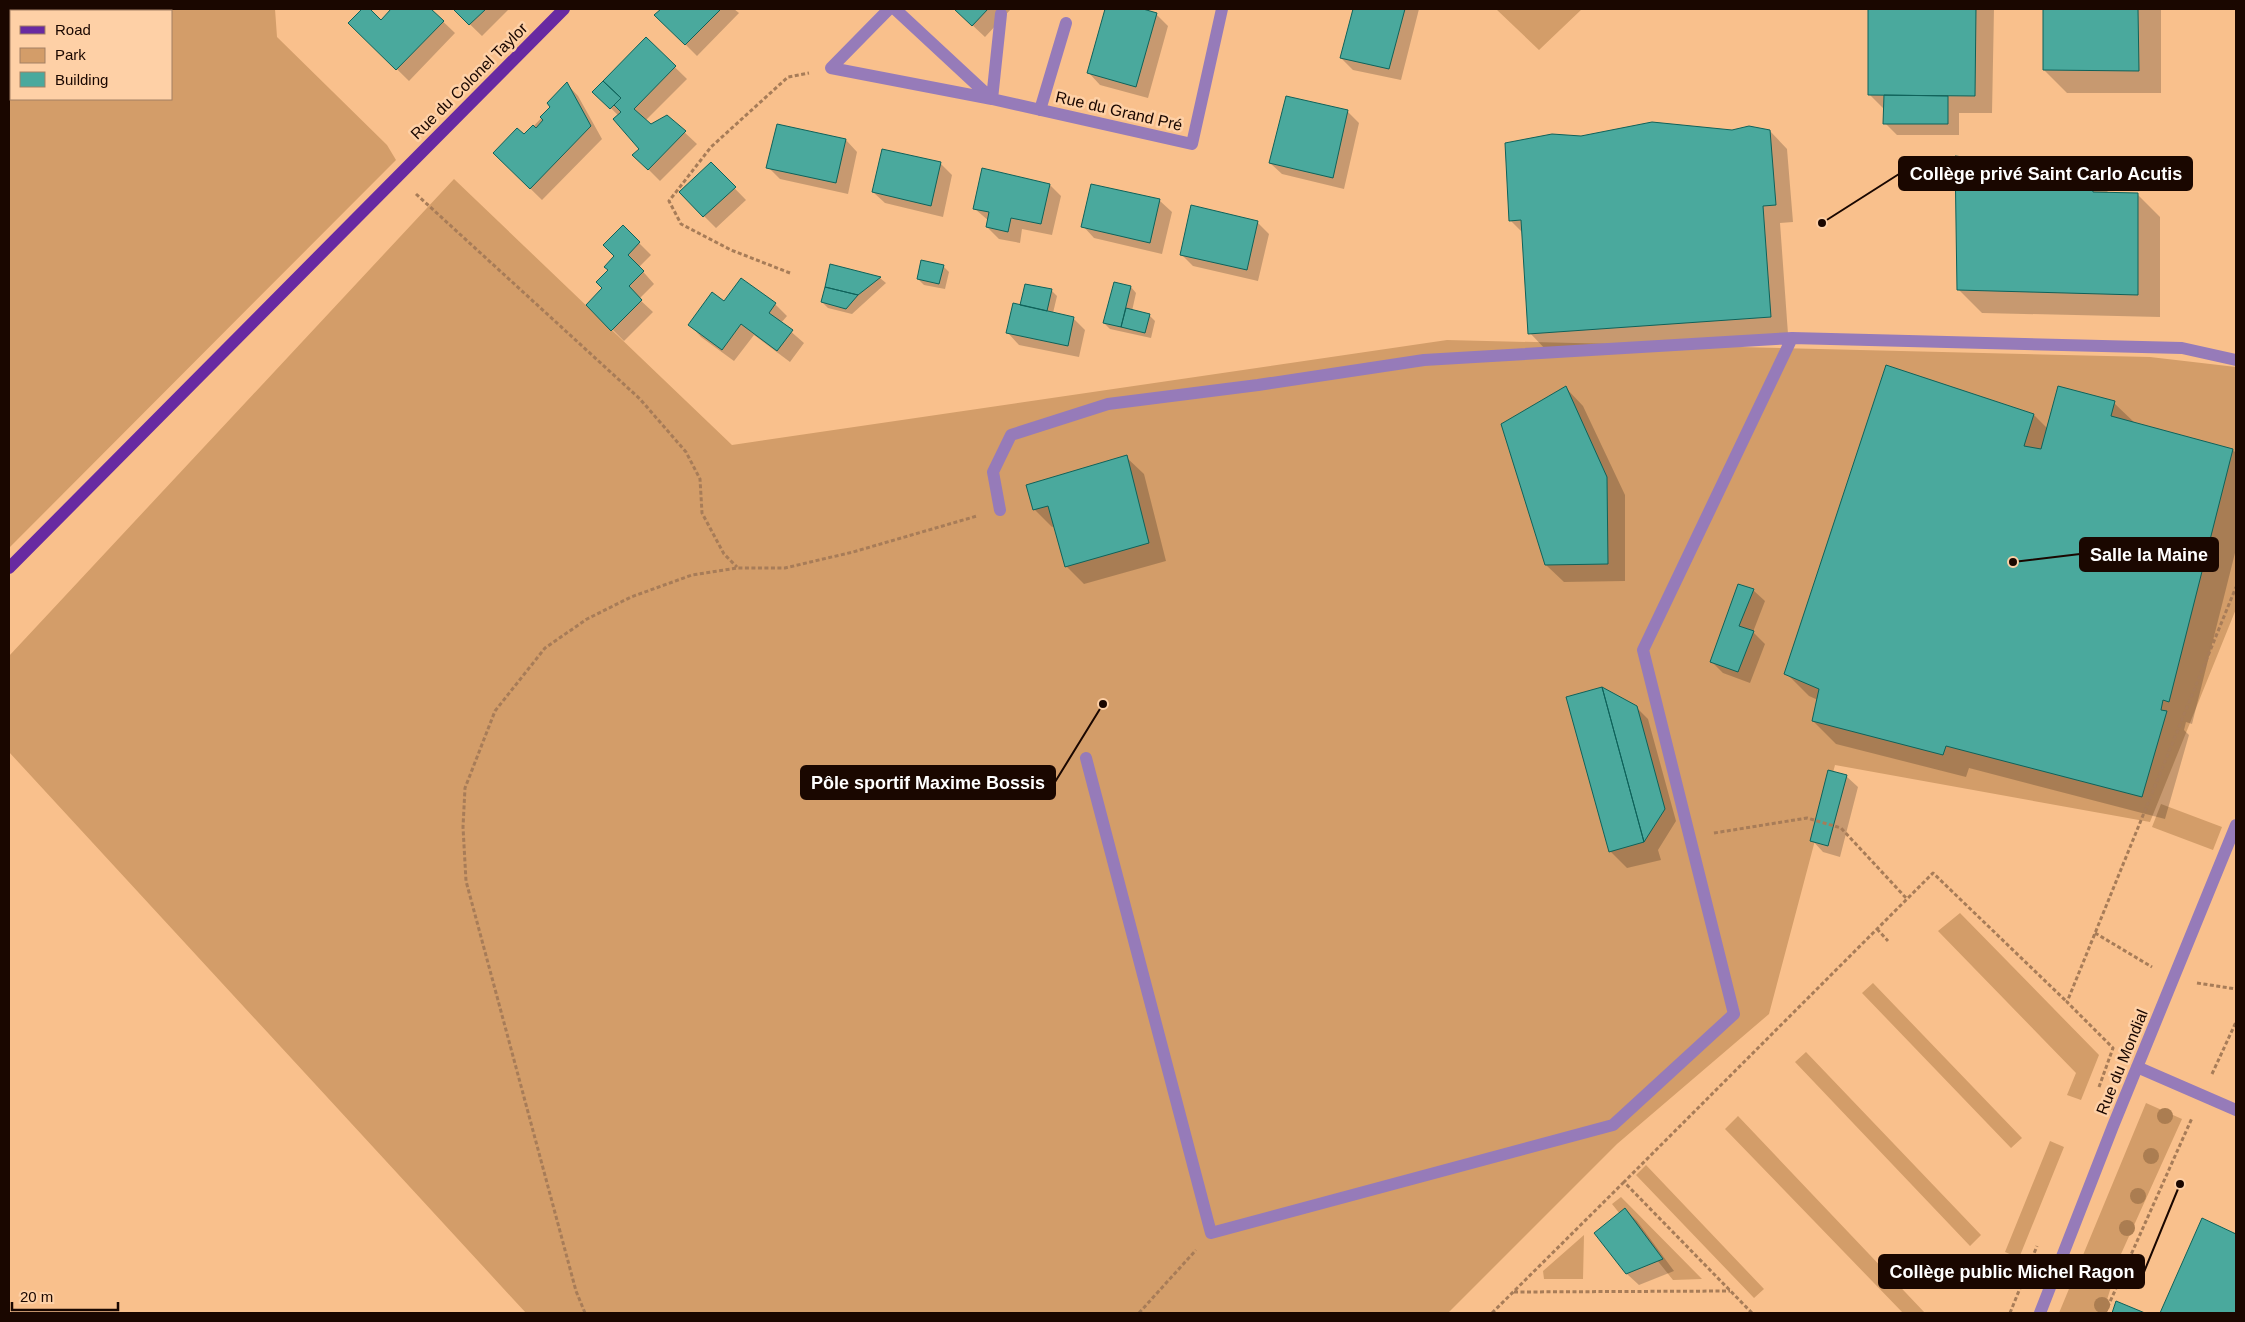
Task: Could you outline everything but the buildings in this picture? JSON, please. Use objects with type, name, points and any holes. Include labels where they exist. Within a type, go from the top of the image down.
[{"type":"main road","name":"Rue du Colonel Taylor","points":[[9,568],[396,176],[564,9]]},
{"type":"street","points":[[831,68],[889,9]]},
{"type":"street","name":"Rue du Grand Pré","points":[[895,9],[992,99]]},
{"type":"street","name":"Rue du Grand Pré","points":[[831,68],[992,99],[1192,144],[1222,9]]},
{"type":"street","points":[[992,99],[1001,14]]},
{"type":"street","points":[[1040,110],[1066,23]]},
{"type":"street","points":[[1000,510],[993,472],[1011,434],[1108,404],[1258,385],[1424,360],[1792,338],[2182,348],[2236,360]]},
{"type":"street","points":[[1086,758],[1211,1232],[1613,1125],[1734,1014],[1643,650],[1792,338]]},
{"type":"street","name":"Rue du Mondial","points":[[2040,1313],[2137,1067],[2236,825]]},
{"type":"street","points":[[2137,1067],[2236,1110]]},
{"type":"path","points":[[790,273],[730,250],[681,224],[669,201],[711,147],[788,77],[831,68]]},
{"type":"path","points":[[396,176],[640,398],[686,452],[700,480],[702,513],[724,554],[737,568]]},
{"type":"path","points":[[585,1313],[576,1291],[466,882],[463,827],[465,788],[495,711],[545,648],[587,619],[631,597],[692,575],[737,568],[785,568],[853,552],[1000,510]]},
{"type":"path","points":[[2067,1002],[2236,587]]},
{"type":"path","points":[[1690,837],[1807,818],[1815,820],[1841,828],[1907,899]]},
{"type":"path","points":[[1492,1313],[1934,873],[2113,1048],[2097,1094]]},
{"type":"path","points":[[1877,929],[1888,941]]},
{"type":"path","points":[[2095,933],[2173,979],[2236,989]]},
{"type":"path","points":[[2105,1313],[2236,1022]]},
{"type":"path","points":[[1624,1182],[1752,1313]]},
{"type":"path","points":[[1139,1313],[1211,1232]]},
{"type":"path","points":[[2010,1313],[2039,1239]]},
{"type":"path","points":[[1514,1292],[1730,1291]]},
{"type":"green space","points":[[9,9],[275,9],[277,37],[387,145],[396,160],[9,548]]},
{"type":"green space","points":[[1496,9],[1582,9],[1539,50]]},
{"type":"green space","points":[[454,179],[732,445],[1447,340],[2150,357],[2236,367],[2236,609],[2150,822],[1835,765],[1769,1014],[1617,1144],[1448,1313],[526,1313],[9,752],[9,656]]},
{"type":"green space","points":[[2161,804],[2222,827],[2213,850],[2152,827]]},
{"type":"green space","points":[[1960,913],[2099,1055],[2081,1100],[2067,1095],[2076,1073],[1938,931]]},
{"type":"green space","points":[[1873,983],[2022,1138],[2011,1148],[1862,993]]},
{"type":"green space","points":[[1806,1052],[1981,1235],[1970,1246],[1795,1062]]},
{"type":"green space","points":[[2146,1103],[2182,1119],[2121,1254],[2103,1313],[2059,1313]]},
{"type":"green space","points":[[1738,1116],[1925,1313],[1903,1313],[1725,1129]]},
{"type":"green space","points":[[2050,1141],[2064,1147],[2019,1258],[2005,1252]]},
{"type":"green space","points":[[1646,1165],[1764,1289],[1754,1298],[1636,1175]]},
{"type":"green space","points":[[1621,1197],[1702,1279],[1673,1280],[1612,1204]]},
{"type":"green space","points":[[1584,1235],[1583,1279],[1544,1279],[1543,1271]]},
{"type":"place","name":"Collège privé Saint Carlo Acutis","points":[[1822,223]]},
{"type":"place","name":"Salle la Maine","points":[[2013,562]]},
{"type":"place","name":"Pôle sportif Maxime Bossis","points":[[1103,704]]},
{"type":"place","name":"Collège public Michel Ragon","points":[[2180,1184]]}]
